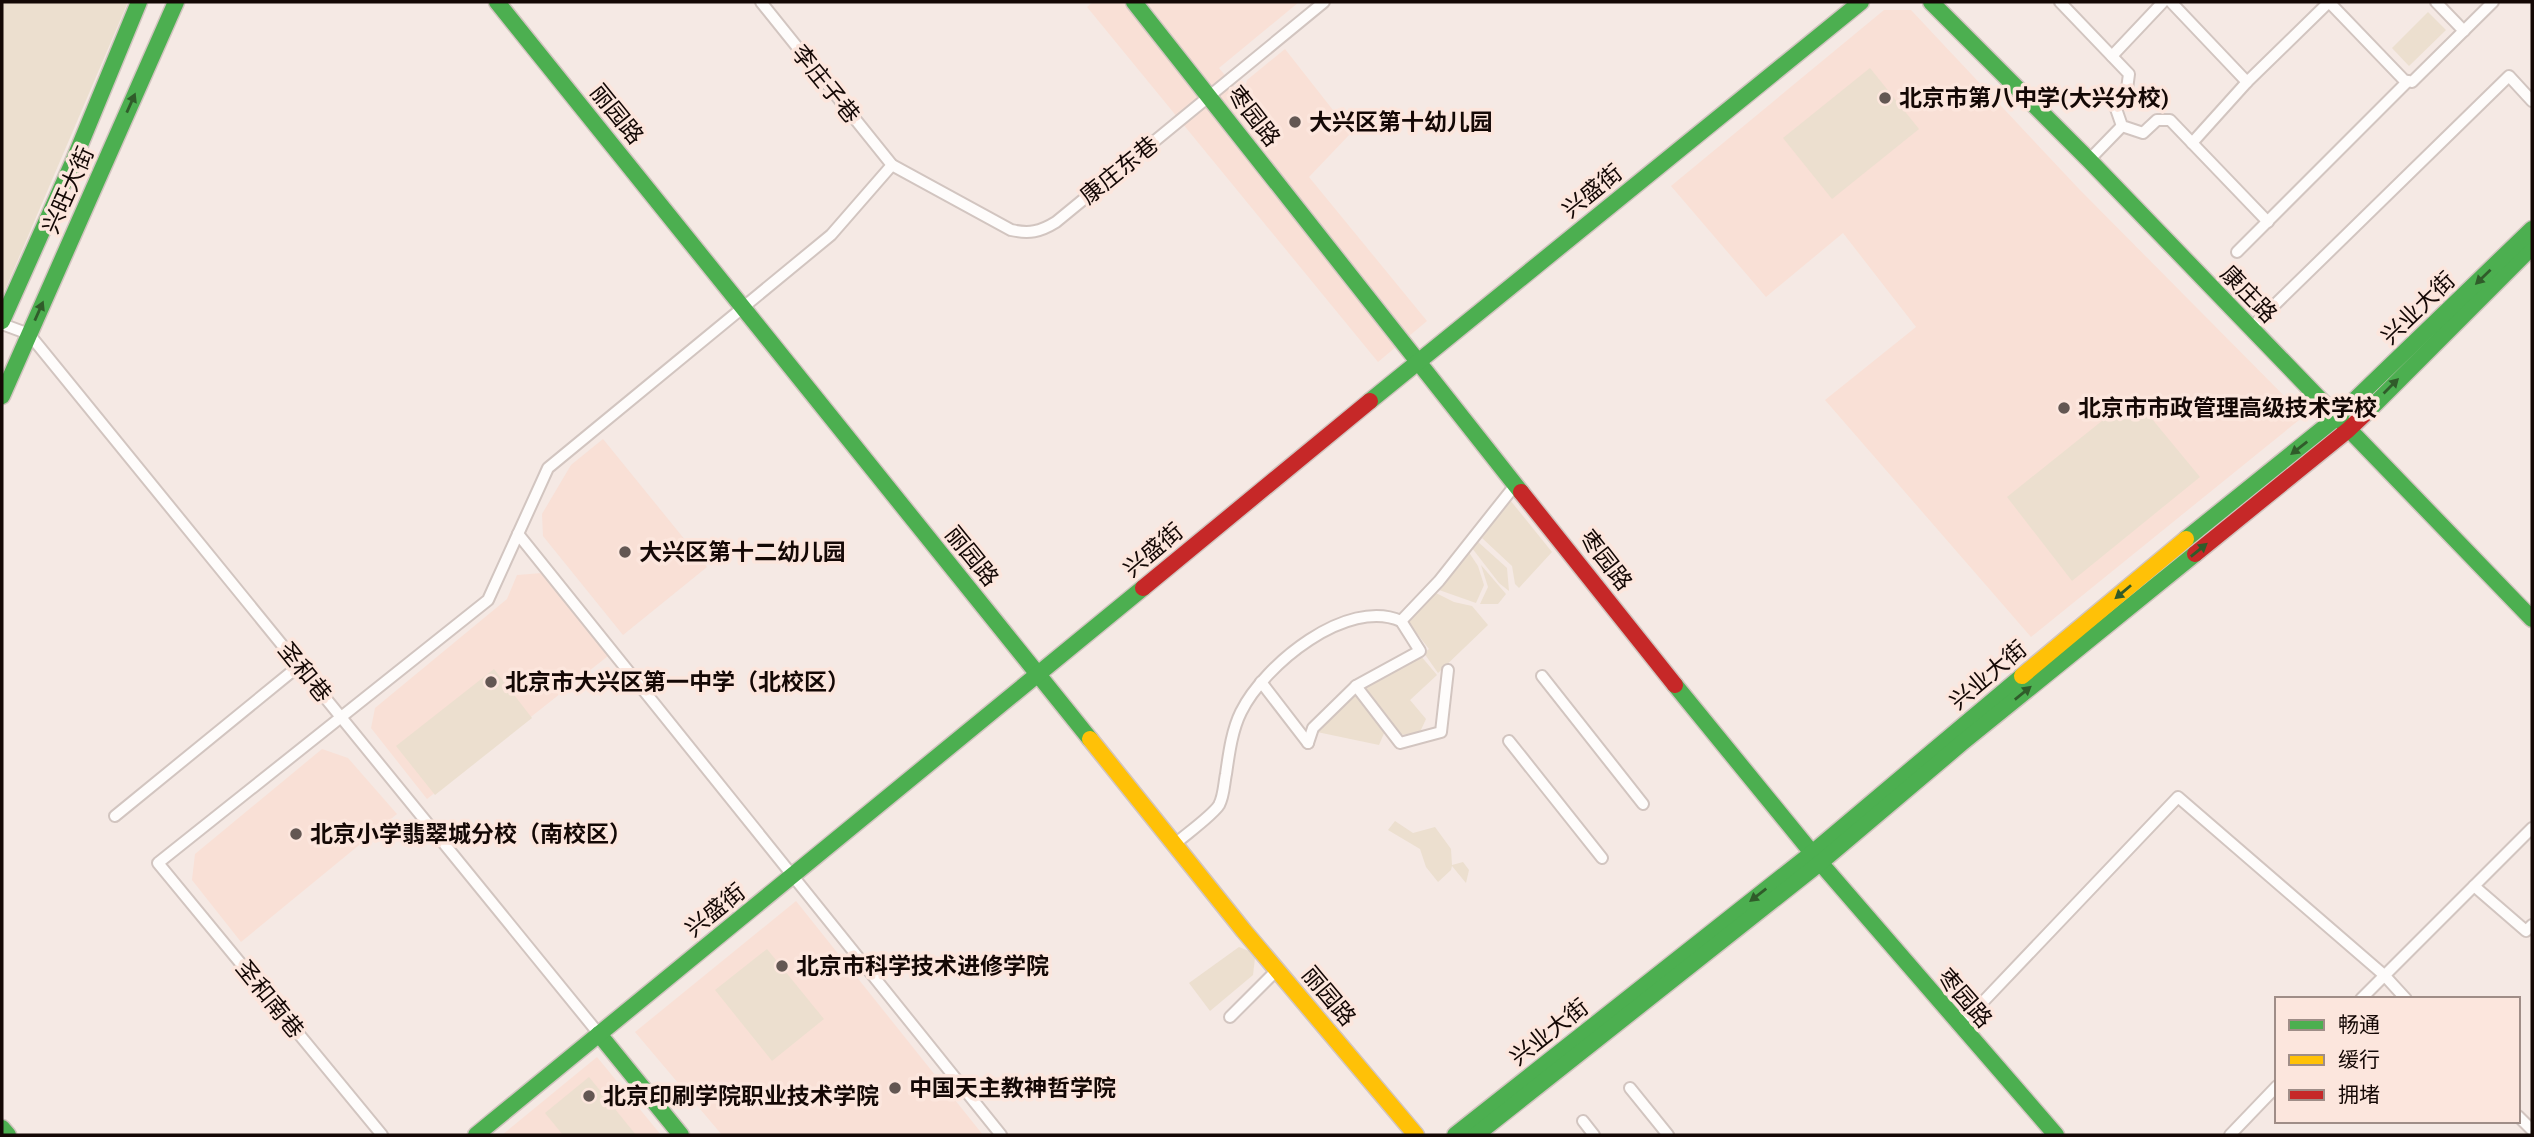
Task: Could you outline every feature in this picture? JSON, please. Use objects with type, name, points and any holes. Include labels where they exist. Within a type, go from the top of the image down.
[{"type":"street","name":"兴旺大街","points":[[2,322],[73,162],[139,2]]},
{"type":"street","name":"兴旺大街","points":[[2,396],[176,2]]},
{"type":"street","name":"丽园路","points":[[497,2],[1277,970],[1416,1135]]},
{"type":"street","name":"李庄子巷","points":[[761,2],[891,165]]},
{"type":"street","name":"枣园路","points":[[1133,2],[1721,743],[1956,1024],[2056,1135]]},
{"type":"street","name":"康庄东巷","points":[[891,165],[1011,230],[1026,233],[1041,231],[1056,222],[1325,2]]},
{"type":"street","name":"兴盛街","points":[[476,1135],[1039,675],[1245,502],[1861,2]]},
{"type":"street","name":"康庄路","points":[[1931,2],[2089,160],[2532,619]]},
{"type":"street","points":[[2060,2],[2129,74],[2127,89],[2114,103],[2122,127]]},
{"type":"street","points":[[2112,56],[2163,2]]},
{"type":"street","points":[[2171,2],[2248,82]]},
{"type":"street","points":[[2192,143],[2248,82],[2329,2],[2404,80],[2412,82],[2493,2]]},
{"type":"street","points":[[2436,2],[2464,30]]},
{"type":"street","points":[[2251,328],[2509,76],[2532,101]]},
{"type":"street","points":[[2238,252],[2408,81]]},
{"type":"street","points":[[2122,127],[2143,133],[2157,120],[2170,120],[2268,222]]},
{"type":"street","points":[[2089,160],[2122,127]]},
{"type":"street","points":[[342,718],[488,600],[548,468],[831,235],[870,193],[891,165]]},
{"type":"street","name":"兴业大街","points":[[2342,424],[2532,229]]},
{"type":"street","name":"兴业大街","points":[[1455,1135],[1963,742],[2342,424],[2532,247]]},
{"type":"street","points":[[2,322],[29,334]]},
{"type":"street","name":"圣和巷","points":[[29,334],[599,1034]]},
{"type":"street","points":[[1401,621],[1439,581],[1516,484]]},
{"type":"street","points":[[518,534],[1001,1135]]},
{"type":"street","points":[[1175,844],[1219,805],[1229,750],[1241,712],[1261,682],[1288,654],[1325,630],[1364,618],[1388,616],[1401,621],[1420,651],[1356,686],[1313,728],[1308,743],[1261,682]]},
{"type":"street","points":[[115,816],[300,665]]},
{"type":"street","points":[[1356,686],[1400,743],[1440,732],[1448,670]]},
{"type":"street","points":[[1542,676],[1643,804]]},
{"type":"street","name":"圣和南巷","points":[[342,718],[158,863],[382,1135]]},
{"type":"street","points":[[1509,741],[1602,858]]},
{"type":"street","points":[[1956,1024],[1980,1005],[2178,797],[2384,975],[2404,997]]},
{"type":"street","points":[[2363,997],[2532,828]]},
{"type":"street","name":"兴业大街","points":[[1476,1135],[1816,858]]},
{"type":"street","points":[[2474,886],[2526,931],[2532,925]]},
{"type":"street","points":[[1230,1017],[1277,970]]},
{"type":"street","points":[[599,1034],[681,1135]]},
{"type":"street","points":[[1630,1088],[1668,1135]]},
{"type":"street","points":[[2230,1135],[2275,1089]]},
{"type":"street","points":[[1583,1121],[1594,1135]]},
{"type":"street","points":[[2,1128],[8,1135]]},
{"type":"shaded area","points":[[2,2],[128,2],[2,297]]},
{"type":"shaded area","points":[[1093,2],[1299,2],[1219,68],[1243,97],[1247,80],[1285,49],[1351,133],[1309,177],[1427,321],[1378,362],[1087,7]]},
{"type":"shaded area","name":"北京市市政管理高级技术学校","points":[[1884,10],[1911,10],[2080,190],[2304,416],[2031,637],[1825,400],[1916,327],[1843,233],[1766,297],[1671,186]]},
{"type":"shaded area","points":[[2428,12],[2446,30],[2409,66],[2392,48]]},
{"type":"shaded area","points":[[1870,68],[1919,129],[1832,199],[1783,138]]},
{"type":"shaded area","points":[[2133,396],[2200,477],[2072,581],[2007,497]]},
{"type":"shaded area","name":"大兴区第十二幼儿园","points":[[603,439],[707,567],[623,635],[543,536],[542,514],[571,465]]},
{"type":"shaded area","points":[[1510,500],[1552,552],[1519,588],[1515,584],[1512,566],[1482,538]]},
{"type":"shaded area","points":[[1477,541],[1507,568],[1509,591],[1499,583],[1472,548]]},
{"type":"shaded area","points":[[1468,551],[1478,566],[1484,585],[1476,603],[1439,590]]},
{"type":"shaded area","points":[[1481,565],[1506,594],[1498,604],[1480,604],[1488,587]]},
{"type":"shaded area","name":"北京市大兴区第一中学（北校区）","points":[[542,573],[608,656],[427,799],[371,728],[375,708],[507,599],[517,575]]},
{"type":"shaded area","points":[[1436,593],[1454,602],[1472,606],[1488,625],[1438,673],[1424,653],[1429,649],[1408,622]]},
{"type":"shaded area","points":[[1420,655],[1437,675],[1410,700],[1426,719],[1420,732],[1401,735],[1361,687]]},
{"type":"shaded area","points":[[494,669],[532,718],[435,795],[396,746]]},
{"type":"shaded area","points":[[1353,692],[1385,731],[1379,745],[1317,732]]},
{"type":"shaded area","name":"北京小学翡翠城分校（南校区）","points":[[322,749],[348,758],[397,814],[241,942],[192,880],[195,854]]},
{"type":"shaded area","points":[[1395,821],[1413,833],[1435,827],[1451,849],[1452,865],[1463,862],[1469,870],[1466,883],[1452,866],[1438,882],[1426,867],[1420,849],[1388,830]]},
{"type":"shaded area","name":"北京市科学技术进修学院","points":[[796,901],[983,1135],[722,1135],[635,1032]]},
{"type":"shaded area","points":[[1239,947],[1249,951],[1255,958],[1253,975],[1210,1011],[1189,983]]},
{"type":"shaded area","points":[[767,949],[824,1019],[772,1061],[715,990]]},
{"type":"shaded area","name":"北京印刷学院职业技术学院","points":[[597,1057],[661,1135],[502,1135]]},
{"type":"shaded area","points":[[589,1077],[636,1135],[563,1135],[545,1113]]},
{"type":"traffic: fast","points":[[2,321],[73,162],[139,2]]},
{"type":"traffic: fast","points":[[2,396],[176,2]]},
{"type":"traffic: fast","points":[[497,2],[1090,739]]},
{"type":"traffic: fast","points":[[1134,2],[1521,492]]},
{"type":"traffic: fast","points":[[1370,401],[1861,2]]},
{"type":"traffic: fast","points":[[1931,2],[2089,160],[2532,619]]},
{"type":"traffic: fast","points":[[2186,539],[2336,418],[2532,229]]},
{"type":"traffic: fast","points":[[2368,411],[2532,247]]},
{"type":"traffic: fast","points":[[1476,1135],[1820,863],[1963,742],[2195,554]]},
{"type":"traffic: fast","points":[[476,1135],[1143,588]]},
{"type":"traffic: fast","points":[[1455,1135],[1812,853],[2022,676]]},
{"type":"traffic: fast","points":[[1675,685],[1817,859],[2056,1135]]},
{"type":"traffic: fast","points":[[599,1034],[681,1135]]},
{"type":"traffic: fast","points":[[2,1128],[8,1135]]},
{"type":"traffic: slow","points":[[2022,676],[2186,539]]},
{"type":"traffic: slow","points":[[1090,739],[1244,931],[1416,1135]]},
{"type":"traffic: jam","points":[[1143,588],[1370,401]]},
{"type":"traffic: jam","points":[[2195,554],[2368,411]]},
{"type":"traffic: jam","points":[[1521,492],[1675,685]]},
{"type":"place","name":"北京市第八中学(大兴分校)","points":[[1885,98]]},
{"type":"place","name":"大兴区第十幼儿园","points":[[1295,122]]},
{"type":"place","name":"北京市市政管理高级技术学校","points":[[2064,408]]},
{"type":"place","name":"大兴区第十二幼儿园","points":[[625,552]]},
{"type":"place","name":"北京市大兴区第一中学（北校区）","points":[[491,682]]},
{"type":"place","name":"北京小学翡翠城分校（南校区）","points":[[296,834]]},
{"type":"place","name":"北京市科学技术进修学院","points":[[782,966]]},
{"type":"place","name":"中国天主教神哲学院","points":[[895,1088]]},
{"type":"place","name":"北京印刷学院职业技术学院","points":[[589,1096]]}]
